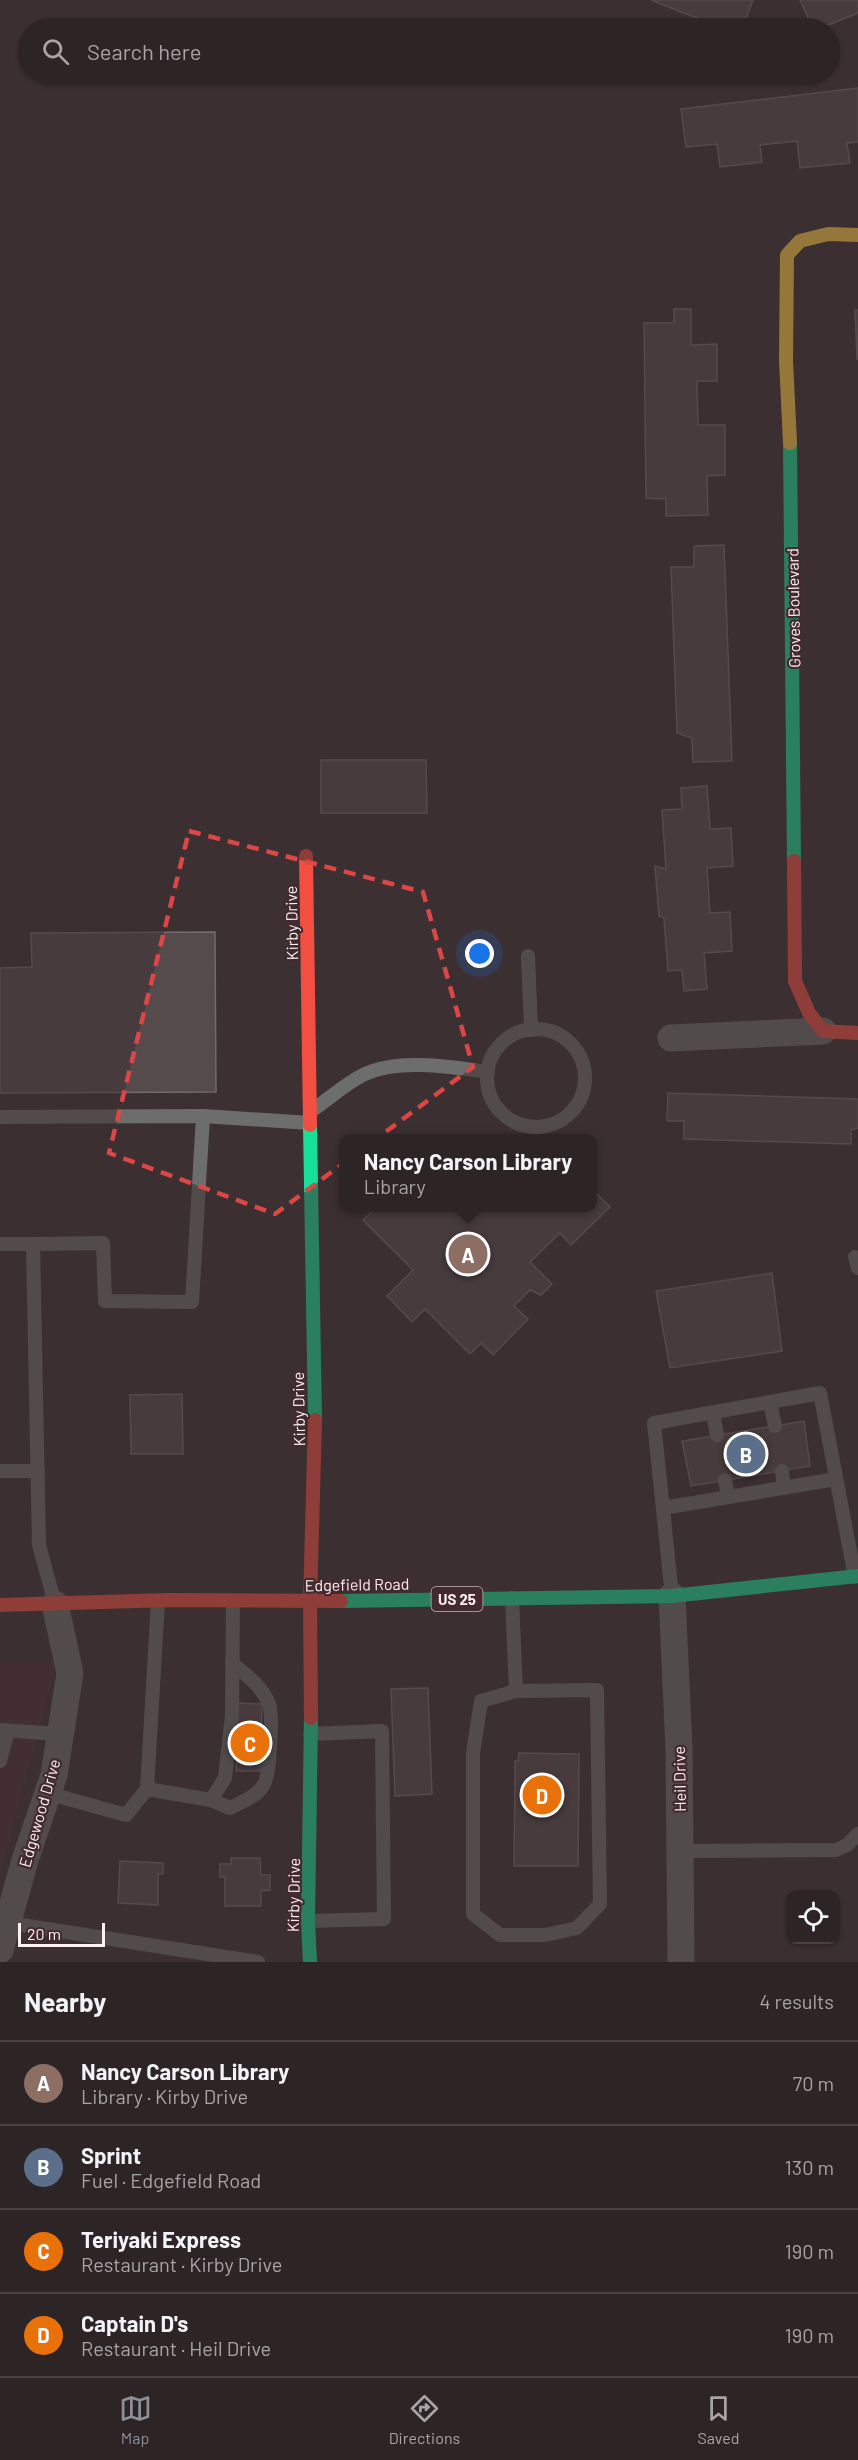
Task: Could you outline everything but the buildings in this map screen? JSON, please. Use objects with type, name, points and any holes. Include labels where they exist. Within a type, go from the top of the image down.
[{"type":"street","name":"Groves Boulevard","points":[[823,1031],[809,1013],[795,981],[792,555],[786,360],[787,255],[800,241],[828,234],[858,235]]},
{"type":"street","name":"Kirby Drive","points":[[306,856],[315,1452],[310,1601],[311,1809],[308,1921],[310,1962]]},
{"type":"street","points":[[671,1038],[823,1031],[858,1033]]},
{"type":"street","name":"Edgefield Road","points":[[0,1605],[158,1600],[310,1601],[672,1596],[856,1576]]},
{"type":"street","name":"Heil Drive","points":[[672,1596],[681,1851],[681,1962]]},
{"type":"street","name":"Edgewood Drive","points":[[0,1950],[25,1860],[54,1775],[70,1673],[56,1604]]},
{"type":"lane","points":[[528,956],[531,1030]]},
{"type":"lane","points":[[531,1030],[553,1032],[567,1040],[577,1052],[584,1066],[585,1083],[581,1099],[571,1113],[558,1122],[542,1127],[526,1126],[510,1119],[498,1109],[490,1095],[489,1063],[496,1050],[508,1038],[522,1031],[531,1030]]},
{"type":"lane","points":[[0,1117],[310,1117],[366,1074],[400,1066],[439,1065],[488,1072]]},
{"type":"lane","points":[[0,1244],[103,1243],[105,1301],[192,1302],[203,1116]]},
{"type":"lane","points":[[33,1244],[39,1545],[56,1604]]},
{"type":"lane","points":[[672,1596],[654,1423],[820,1393],[856,1576]]},
{"type":"lane","points":[[770,1402],[775,1426]]},
{"type":"lane","points":[[713,1413],[717,1435]]},
{"type":"lane","points":[[0,1471],[38,1471]]},
{"type":"lane","points":[[782,1471],[784,1488]]},
{"type":"lane","points":[[663,1508],[836,1479]]},
{"type":"lane","points":[[725,1480],[728,1497]]},
{"type":"lane","points":[[512,1598],[516,1691]]},
{"type":"lane","points":[[47,1793],[126,1815],[147,1789],[158,1600]]},
{"type":"lane","points":[[211,1800],[225,1778],[232,1716],[233,1601]]},
{"type":"lane","points":[[147,1789],[211,1800],[230,1808],[252,1797],[265,1784],[270,1756],[270,1706],[255,1682],[232,1663]]},
{"type":"lane","points":[[597,1690],[600,1904],[578,1928],[545,1935],[500,1935],[473,1914],[473,1753],[481,1701],[516,1691],[597,1690]]},
{"type":"lane","points":[[0,1761],[4,1731],[60,1734]]},
{"type":"lane","points":[[308,1921],[384,1919],[382,1731],[310,1734]]},
{"type":"lane","points":[[681,1851],[836,1851],[847,1845],[858,1834]]},
{"type":"lane","points":[[9,1923],[258,1962]]},
{"type":"highlighted area","points":[[189,831],[423,892],[473,1067],[275,1214],[109,1153]]},
{"type":"shaded area","points":[[0,1661],[57,1661],[0,1872]]},
{"type":"traffic: fast","points":[[790,443],[794,861]]},
{"type":"traffic: fast","points":[[310,1125],[315,1420]]},
{"type":"traffic: fast","points":[[341,1601],[672,1596],[858,1576]]},
{"type":"traffic: fast","points":[[310,1962],[308,1921],[311,1718]]},
{"type":"traffic: slow","points":[[790,443],[786,360],[787,255],[800,241],[828,234],[858,235]]},
{"type":"traffic: jam","points":[[306,856],[310,1125]]},
{"type":"traffic: jam","points":[[794,861],[795,981],[809,1013],[823,1031],[858,1033]]},
{"type":"traffic: jam","points":[[311,1718],[310,1601],[315,1420]]},
{"type":"traffic: jam","points":[[0,1605],[170,1600],[341,1601]]},
{"type":"place","name":"Nancy Carson Library","points":[[468,1254]]},
{"type":"place","name":"Sprint","points":[[746,1454]]},
{"type":"place","name":"Teriyaki Express","points":[[250,1743]]},
{"type":"place","name":"Captain D's","points":[[542,1795]]}]
